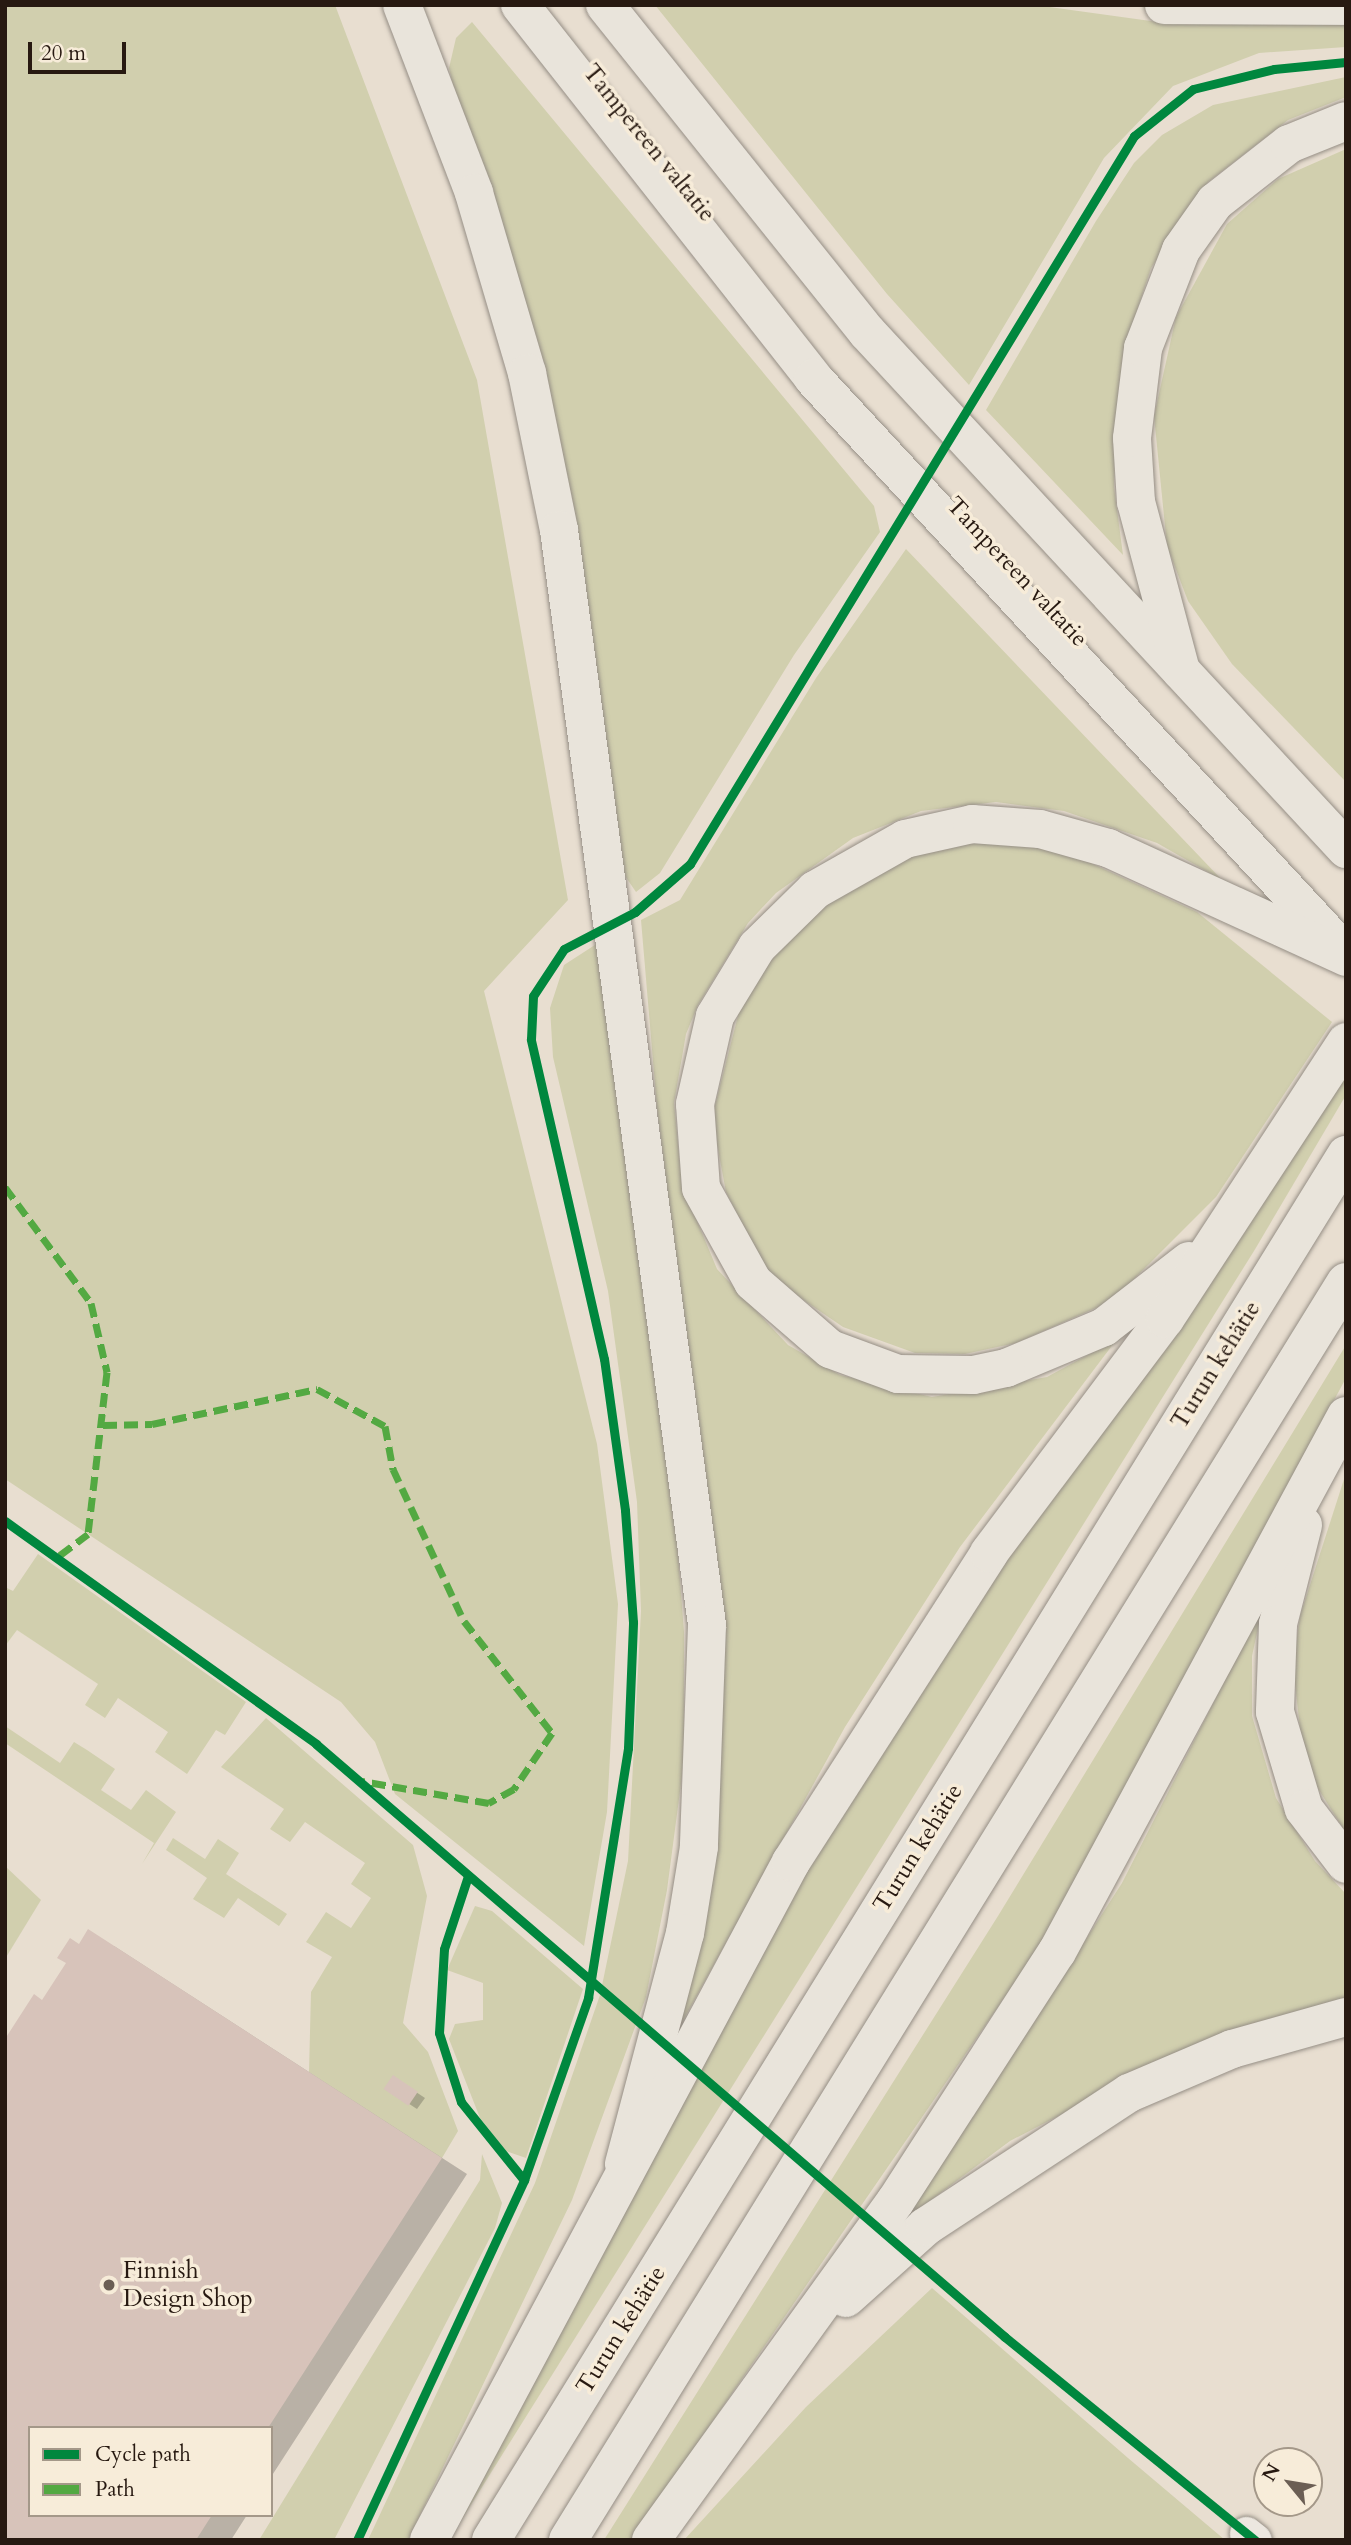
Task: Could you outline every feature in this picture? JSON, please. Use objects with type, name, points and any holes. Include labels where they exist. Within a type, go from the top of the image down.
[{"type":"highway","points":[[402,5],[474,193],[527,373],[559,530],[708,1625],[699,1847],[685,1933],[624,2164]]},
{"type":"highway","name":"Tampereen valtatie","points":[[520,5],[813,378],[1346,955]]},
{"type":"highway","name":"Tampereen valtatie","points":[[604,5],[867,332],[1184,680],[1346,849]]},
{"type":"highway","points":[[1164,5],[1346,6]]},
{"type":"highway","points":[[1184,680],[1136,502],[1132,426],[1143,348],[1181,250],[1215,202],[1289,144],[1346,121]]},
{"type":"highway","points":[[1215,1239],[1104,1327],[1035,1360],[937,1377],[898,1374],[848,1357],[812,1339],[769,1300],[710,1211],[693,1131],[698,1073],[715,1016],[757,947],[815,890],[905,839],[972,824],[1040,829],[1108,848],[1346,955]]},
{"type":"highway","points":[[429,2540],[624,2164],[790,1862],[894,1694],[1215,1239],[1346,1041]]},
{"type":"highway","name":"Turun kehätie","points":[[491,2540],[1346,1155]]},
{"type":"highway","points":[[568,2540],[1346,1282]]},
{"type":"highway","points":[[651,2540],[794,2344],[1057,1952],[1346,1416]]},
{"type":"highway","points":[[1322,1460],[1280,1613],[1274,1690],[1284,1758],[1304,1809],[1346,1864]]},
{"type":"highway","points":[[794,2344],[925,2227],[1129,2093],[1232,2049],[1346,2017]]},
{"type":"shaded area","points":[[5,5],[335,5],[477,380],[568,900],[484,991],[597,1444],[618,1604],[607,1812],[584,1946],[395,1794],[375,1742],[341,1702],[5,1479]]},
{"type":"shaded area","points":[[655,5],[1035,5],[1165,23],[1346,16],[1346,47],[1259,53],[1173,86],[1104,158],[969,385],[887,294]]},
{"type":"shaded area","points":[[472,22],[874,506],[880,532],[794,655],[660,873],[636,892],[623,873],[449,68],[456,38]]},
{"type":"shaded area","points":[[1346,77],[1346,97],[1288,120],[1208,182],[1151,268],[1124,350],[1117,403],[1114,487],[1123,555],[986,410],[1096,221],[1134,163],[1162,135],[1213,105]]},
{"type":"shaded area","points":[[1346,149],[1346,782],[1232,664],[1188,601],[1167,546],[1154,416],[1176,317],[1227,224],[1278,179]]},
{"type":"shaded area","points":[[906,549],[1222,880],[1157,843],[1064,811],[996,802],[921,811],[853,838],[776,893],[748,923],[698,1005],[686,1034],[674,1103],[682,1185],[717,1269],[788,1345],[840,1375],[932,1397],[1047,1377],[1117,1339],[960,1547],[845,1727],[680,2026],[706,1499],[657,1108],[641,920],[680,900],[816,678]]},
{"type":"shaded area","points":[[1009,842],[1069,853],[1197,912],[1332,1022],[1216,1197],[1128,1285],[1098,1307],[1016,1343],[965,1354],[915,1353],[843,1327],[783,1286],[761,1262],[726,1192],[712,1117],[741,1004],[800,919],[894,862],[951,844]]},
{"type":"shaded area","points":[[598,943],[674,1503],[684,1632],[684,1761],[667,1890],[646,1997],[572,2200],[408,2540],[368,2540],[535,2183],[600,1995],[628,1861],[641,1611],[637,1502],[608,1291],[553,1057],[550,1008],[564,965]]},
{"type":"shaded area","points":[[1346,1077],[1346,1095],[1254,1251],[449,2540],[740,1983],[921,1682]]},
{"type":"shaded area","points":[[1346,1345],[1346,1378],[1044,1940],[631,2540],[604,2540],[998,1916]]},
{"type":"shaded area","points":[[1346,1473],[1346,1833],[1312,1779],[1302,1746],[1293,1666],[1300,1616]]},
{"type":"shaded area","points":[[38,1554],[246,1702],[225,1735],[216,1730],[187,1774],[155,1752],[168,1732],[118,1698],[105,1718],[85,1705],[98,1684],[17,1630],[5,1646],[5,1587],[13,1591]]},
{"type":"shaded area","points":[[1263,1605],[1252,1656],[1252,1716],[1276,1798],[1315,1861],[1346,1894],[1346,2002],[1062,2114],[1010,2141],[907,2218],[1122,1883]]},
{"type":"shaded area","points":[[266,1718],[413,1845],[427,1896],[403,2023],[428,2052],[458,2131],[442,2158],[309,2072],[311,1992],[332,1957],[306,1942],[326,1912],[351,1928],[371,1898],[351,1884],[365,1863],[305,1822],[290,1842],[270,1829],[284,1809],[221,1767]]},
{"type":"shaded area","points":[[5,1726],[60,1763],[74,1742],[87,1750],[115,1769],[101,1790],[131,1810],[146,1790],[176,1812],[142,1864],[154,1843],[5,1743]]},
{"type":"shaded area","points":[[173,1838],[205,1859],[218,1839],[239,1853],[226,1874],[287,1914],[279,1926],[238,1898],[224,1918],[193,1899],[207,1878],[166,1850]]},
{"type":"shaded area","points":[[5,1866],[41,1900],[5,1959]]},
{"type":"shaded area","points":[[475,1906],[492,1911],[583,1989],[526,2158],[506,2151],[480,2118],[449,2039],[455,2024],[483,2020],[483,1983],[447,1970]]},
{"type":"shaded area","points":[[482,2154],[502,2203],[495,2228],[334,2540],[259,2540],[480,2180]]},
{"type":"shaded area","points":[[932,2288],[1225,2540],[684,2540],[806,2407]]},
{"type":"building","points":[[88,1929],[442,2158],[269,2426],[28,2426],[28,2517],[211,2517],[196,2540],[5,2540],[5,2039],[34,1994],[42,2000],[66,1963],[57,1958],[70,1938],[79,1944]]},
{"type":"building","points":[[393,2075],[418,2092],[408,2106],[383,2089]]},
{"type":"marked path","points":[[5,1187],[91,1303],[107,1372],[88,1534],[59,1556]]},
{"type":"marked path","points":[[103,1425],[152,1424],[317,1389],[385,1426],[393,1469],[464,1621],[552,1733],[514,1789],[489,1803],[362,1781]]},
{"type":"cycle path","points":[[357,2540],[524,2180],[588,1998],[628,1748],[633,1622],[625,1510],[604,1359],[531,1039],[533,996],[564,949],[635,912],[690,864],[1134,136],[1193,89],[1274,69],[1346,62]]},
{"type":"cycle path","points":[[5,1521],[316,1744],[1005,2337],[1255,2540]]},
{"type":"cycle path","points":[[468,1876],[444,1949],[439,2033],[461,2102],[524,2180]]},
{"type":"place","name":"Finnish Design Shop","points":[[109,2285]]}]
